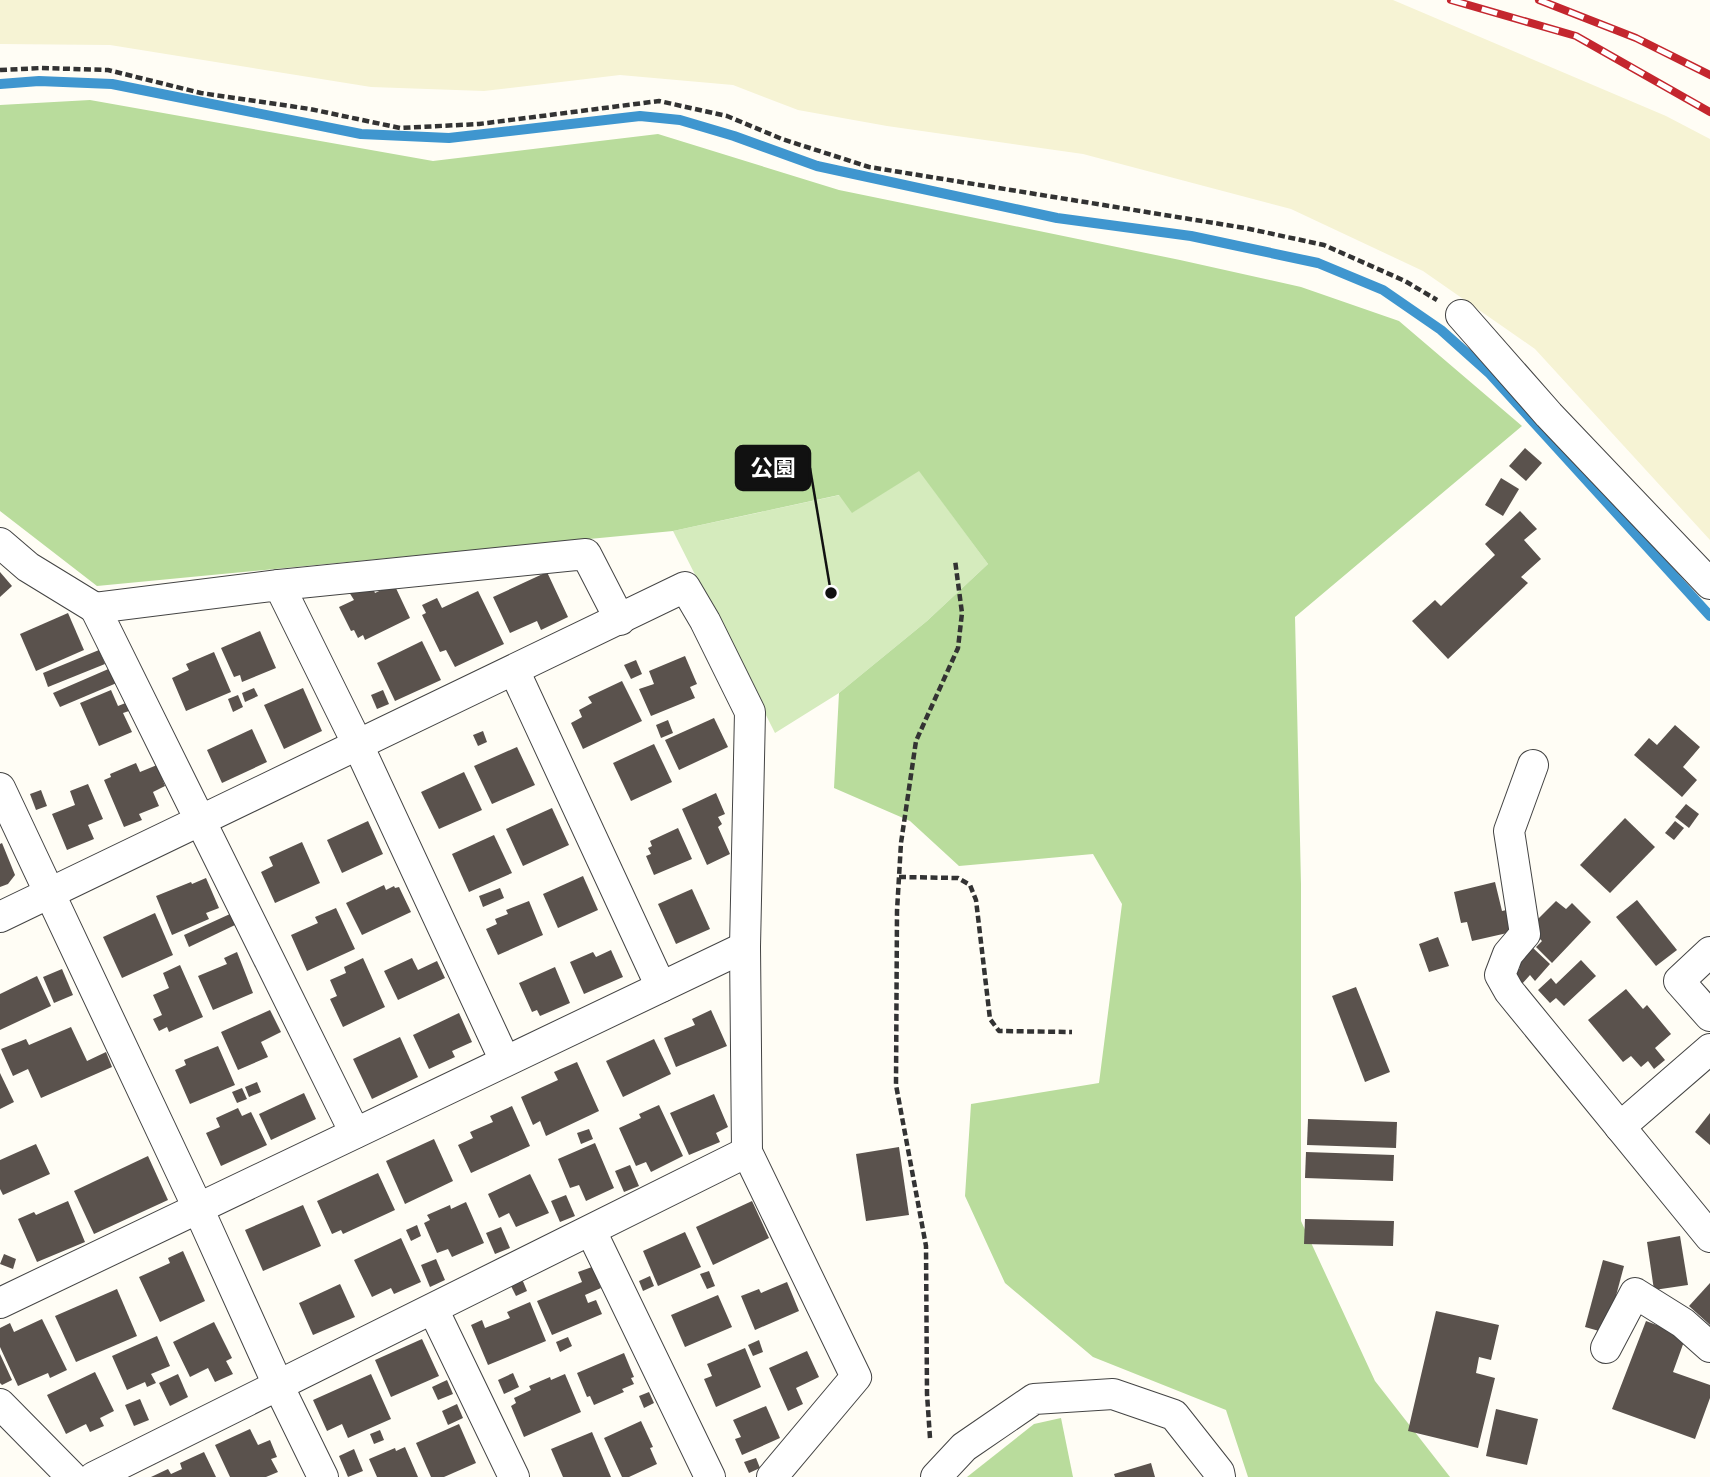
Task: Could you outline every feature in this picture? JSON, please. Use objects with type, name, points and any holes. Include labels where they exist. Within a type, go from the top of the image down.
[{"type":"street","points":[[1461,315],[1549,415],[1710,583]]},
{"type":"street","points":[[0,543],[28,566],[95,608],[355,1133]]},
{"type":"street","points":[[95,608],[279,585],[586,554],[620,620]]},
{"type":"street","points":[[279,585],[358,745],[505,1061]]},
{"type":"street","points":[[0,917],[685,587],[750,712],[745,947],[747,1152],[856,1377],[772,1477]]},
{"type":"street","points":[[514,670],[661,987]]},
{"type":"street","points":[[1533,765],[1509,831],[1525,934],[1508,954],[1500,975],[1509,991],[1710,1237]]},
{"type":"street","points":[[0,788],[323,1477]]},
{"type":"street","points":[[0,1303],[745,947]]},
{"type":"street","points":[[1710,952],[1679,981],[1710,1016]]},
{"type":"street","points":[[1620,1127],[1710,1049]]},
{"type":"street","points":[[94,1477],[747,1152]]},
{"type":"street","points":[[591,1231],[710,1477]]},
{"type":"street","points":[[1606,1348],[1635,1293],[1683,1323],[1710,1347]]},
{"type":"street","points":[[433,1309],[514,1477]]},
{"type":"street","points":[[933,1463],[964,1447],[1034,1399],[1114,1394],[1174,1415],[1219,1472],[1220,1477]]},
{"type":"street","points":[[0,1404],[72,1477]]},
{"type":"path","points":[[0,71],[41,68],[108,70],[201,93],[310,110],[400,128],[480,124],[659,101],[727,116],[782,139],[869,167],[1245,228],[1324,245],[1405,281],[1461,315]]},
{"type":"path","points":[[933,1463],[927,1394],[926,1246],[896,1086],[899,877],[901,843],[916,741],[958,648],[962,612],[955,559]]},
{"type":"path","points":[[899,877],[958,878],[970,885],[976,900],[990,1019],[999,1031],[1072,1032]]},
{"type":"shaded area","points":[[0,0],[1393,0],[1666,116],[1710,139],[1710,540],[1535,349],[1423,271],[1291,209],[1083,154],[887,126],[798,110],[733,85],[620,75],[484,91],[371,87],[110,45],[0,44]]},
{"type":"green space","points":[[90,100],[433,161],[658,134],[839,190],[1301,287],[1399,321],[1522,426],[1295,617],[1301,884],[1301,1221],[1375,1381],[1450,1477],[1248,1477],[1226,1410],[1093,1357],[1005,1283],[965,1196],[971,1104],[1099,1083],[1122,904],[1093,854],[959,866],[910,821],[834,788],[839,693],[927,621],[988,564],[919,471],[852,513],[839,495],[673,531],[97,586],[0,511],[0,105]]},
{"type":"green space","points":[[919,470],[988,564],[927,621],[839,693],[775,733],[673,531],[840,495],[853,512]]},
{"type":"green space","points":[[1061,1418],[1073,1477],[967,1477],[1034,1424]]},
{"type":"building","points":[[1525,448],[1542,463],[1526,481],[1509,466]]},
{"type":"building","points":[[1501,478],[1519,489],[1503,516],[1485,505]]},
{"type":"building","points":[[1520,511],[1537,529],[1524,540],[1541,559],[1521,577],[1528,583],[1448,659],[1412,621],[1435,600],[1441,606],[1495,555],[1485,544]]},
{"type":"building","points":[[0,572],[12,586],[0,597]]},
{"type":"building","points":[[547,572],[568,617],[541,630],[537,621],[510,633],[493,597]]},
{"type":"building","points":[[370,582],[375,593],[394,584],[410,618],[365,640],[363,635],[358,638],[354,630],[351,631],[339,607],[354,600],[349,592]]},
{"type":"building","points":[[478,591],[504,644],[455,667],[446,650],[440,652],[422,615],[426,613],[422,605],[437,598],[442,608]]},
{"type":"building","points":[[68,613],[84,650],[36,671],[20,634]]},
{"type":"building","points":[[260,631],[276,668],[242,682],[240,675],[234,677],[221,648]]},
{"type":"building","points":[[422,641],[441,680],[395,701],[377,663]]},
{"type":"building","points":[[99,650],[105,664],[48,687],[43,673]]},
{"type":"building","points":[[214,652],[231,692],[186,711],[172,678],[189,670],[186,664]]},
{"type":"building","points":[[685,656],[697,684],[690,687],[695,698],[651,716],[639,689],[654,684],[649,671]]},
{"type":"building","points":[[636,660],[642,674],[631,679],[624,665]]},
{"type":"building","points":[[113,667],[119,682],[60,707],[53,693]]},
{"type":"building","points":[[622,681],[642,721],[583,749],[571,723],[582,717],[579,710],[592,703],[588,697]]},
{"type":"building","points":[[254,688],[258,696],[245,702],[242,693]]},
{"type":"building","points":[[303,688],[322,731],[284,749],[264,705]]},
{"type":"building","points":[[111,690],[118,706],[128,702],[132,710],[123,713],[132,732],[99,746],[80,703]]},
{"type":"building","points":[[383,690],[389,704],[377,709],[371,695]]},
{"type":"building","points":[[238,695],[243,707],[233,712],[228,699]]},
{"type":"building","points":[[714,718],[728,747],[679,770],[665,740]]},
{"type":"building","points":[[668,720],[673,733],[661,738],[656,725]]},
{"type":"building","points":[[1675,725],[1700,747],[1683,767],[1697,780],[1682,797],[1634,755],[1649,738],[1657,745]]},
{"type":"building","points":[[252,729],[267,762],[222,783],[207,750]]},
{"type":"building","points":[[483,731],[487,742],[478,746],[473,735]]},
{"type":"building","points":[[654,744],[672,782],[631,801],[613,763]]},
{"type":"building","points":[[517,747],[535,785],[492,804],[474,766]]},
{"type":"building","points":[[136,763],[140,772],[157,765],[165,786],[153,792],[159,806],[139,814],[142,820],[124,827],[104,780],[111,777],[110,774]]},
{"type":"building","points":[[464,772],[482,810],[439,829],[421,792]]},
{"type":"building","points":[[88,784],[103,819],[88,825],[94,839],[67,850],[52,814],[75,805],[70,791]]},
{"type":"building","points":[[41,790],[47,806],[36,810],[30,794]]},
{"type":"building","points":[[716,793],[725,814],[718,817],[722,824],[718,827],[730,854],[707,865],[682,809]]},
{"type":"building","points":[[1686,804],[1699,814],[1689,828],[1675,817]]},
{"type":"building","points":[[552,808],[569,845],[523,866],[506,829]]},
{"type":"building","points":[[1625,818],[1655,847],[1610,893],[1580,865]]},
{"type":"building","points":[[368,821],[383,854],[342,873],[327,840]]},
{"type":"building","points":[[1675,821],[1684,828],[1674,840],[1665,833]]},
{"type":"building","points":[[678,828],[692,859],[654,875],[646,856],[651,854],[648,848],[652,846],[650,841]]},
{"type":"building","points":[[494,835],[512,873],[469,892],[452,854]]},
{"type":"building","points":[[302,842],[320,883],[275,903],[261,872],[273,866],[269,857]]},
{"type":"building","points":[[2,843],[15,875],[8,884],[0,887],[0,844]]},
{"type":"building","points":[[583,876],[598,910],[558,928],[543,894]]},
{"type":"building","points":[[206,878],[219,908],[206,913],[209,919],[172,935],[156,896]]},
{"type":"building","points":[[1495,882],[1502,911],[1511,909],[1516,931],[1472,941],[1467,922],[1461,923],[1454,892]]},
{"type":"building","points":[[384,885],[386,890],[399,887],[411,912],[362,935],[346,903]]},
{"type":"building","points":[[500,888],[504,898],[483,907],[479,896]]},
{"type":"building","points":[[692,889],[710,929],[676,944],[658,904]]},
{"type":"building","points":[[1637,900],[1677,950],[1656,966],[1616,917]]},
{"type":"building","points":[[529,901],[543,935],[498,955],[486,929],[497,924],[495,919],[508,914],[506,910]]},
{"type":"building","points":[[1556,901],[1566,909],[1572,903],[1591,922],[1552,963],[1536,947],[1542,941],[1533,932],[1535,922]]},
{"type":"building","points":[[336,908],[355,949],[307,971],[291,935],[318,923],[315,917]]},
{"type":"building","points":[[155,913],[173,955],[122,978],[103,937]]},
{"type":"building","points":[[230,914],[235,925],[189,947],[184,935]]},
{"type":"building","points":[[1438,937],[1449,966],[1429,972],[1419,944]]},
{"type":"building","points":[[1532,947],[1550,964],[1535,981],[1530,975],[1521,985],[1512,976],[1520,968],[1516,964]]},
{"type":"building","points":[[611,950],[623,977],[584,994],[570,962],[593,952],[596,957]]},
{"type":"building","points":[[237,952],[253,993],[213,1010],[198,976],[227,964],[224,958]]},
{"type":"building","points":[[363,958],[385,1007],[343,1027],[330,999],[337,996],[330,980],[346,973],[344,967]]},
{"type":"building","points":[[412,958],[418,970],[437,961],[445,978],[398,1000],[384,971]]},
{"type":"building","points":[[1581,960],[1596,976],[1564,1006],[1556,998],[1550,1003],[1538,990],[1551,978],[1556,984]]},
{"type":"building","points":[[180,965],[203,1017],[169,1032],[167,1027],[159,1031],[153,1019],[162,1015],[153,995],[169,988],[163,973]]},
{"type":"building","points":[[555,967],[570,1003],[540,1016],[537,1010],[532,1012],[519,983]]},
{"type":"building","points":[[62,969],[73,995],[54,1003],[43,977]]},
{"type":"building","points":[[37,976],[51,1006],[0,1030],[0,994]]},
{"type":"building","points":[[1356,987],[1390,1072],[1365,1082],[1332,996]]},
{"type":"building","points":[[1626,989],[1643,1009],[1647,1005],[1671,1034],[1655,1048],[1665,1060],[1654,1069],[1648,1061],[1641,1067],[1631,1056],[1623,1062],[1588,1020]]},
{"type":"building","points":[[270,1010],[281,1032],[261,1042],[268,1057],[238,1070],[221,1032]]},
{"type":"building","points":[[711,1010],[727,1046],[676,1067],[664,1038],[695,1025],[692,1019]]},
{"type":"building","points":[[459,1013],[472,1042],[452,1051],[455,1057],[429,1069],[413,1035]]},
{"type":"building","points":[[71,1027],[87,1061],[106,1052],[112,1067],[41,1098],[28,1069],[13,1076],[1,1049],[26,1039],[29,1045]]},
{"type":"building","points":[[400,1037],[418,1077],[372,1099],[353,1059]]},
{"type":"building","points":[[654,1039],[671,1074],[623,1097],[606,1061]]},
{"type":"building","points":[[218,1046],[235,1085],[190,1104],[175,1070],[186,1065],[184,1060]]},
{"type":"building","points":[[577,1062],[599,1111],[546,1136],[540,1121],[533,1125],[521,1097],[558,1080],[554,1072]]},
{"type":"building","points":[[0,1073],[14,1102],[0,1109]]},
{"type":"building","points":[[257,1082],[261,1092],[249,1097],[245,1087]]},
{"type":"building","points":[[242,1088],[247,1099],[237,1103],[232,1092]]},
{"type":"building","points":[[304,1093],[316,1119],[271,1140],[259,1114]]},
{"type":"building","points":[[714,1094],[728,1127],[716,1133],[720,1142],[689,1155],[670,1113]]},
{"type":"building","points":[[659,1105],[683,1156],[651,1172],[646,1162],[636,1166],[619,1128],[641,1118],[639,1114]]},
{"type":"building","points":[[512,1106],[530,1146],[471,1173],[458,1145],[473,1138],[470,1132],[493,1122],[490,1116]]},
{"type":"building","points":[[238,1108],[242,1116],[251,1112],[267,1145],[221,1166],[206,1133],[220,1127],[216,1118]]},
{"type":"building","points":[[1710,1113],[1710,1145],[1695,1132]]},
{"type":"building","points":[[1308,1119],[1397,1122],[1396,1148],[1307,1145]]},
{"type":"building","points":[[589,1129],[593,1139],[581,1144],[577,1133]]},
{"type":"building","points":[[434,1139],[453,1181],[405,1204],[386,1161]]},
{"type":"building","points":[[595,1143],[614,1188],[586,1201],[579,1185],[570,1188],[558,1159]]},
{"type":"building","points":[[36,1144],[50,1174],[3,1195],[0,1189],[0,1160]]},
{"type":"building","points":[[899,1147],[909,1215],[866,1221],[856,1154]]},
{"type":"building","points":[[1306,1152],[1394,1155],[1393,1181],[1305,1178]]},
{"type":"building","points":[[148,1156],[168,1200],[94,1234],[74,1191]]},
{"type":"building","points":[[630,1165],[639,1186],[624,1192],[615,1171]]},
{"type":"building","points":[[378,1173],[395,1210],[343,1234],[341,1230],[332,1234],[317,1201]]},
{"type":"building","points":[[530,1174],[549,1213],[516,1227],[509,1213],[499,1218],[488,1194]]},
{"type":"building","points":[[566,1195],[575,1216],[560,1222],[551,1201]]},
{"type":"building","points":[[68,1201],[85,1242],[37,1262],[18,1219],[34,1212],[36,1215]]},
{"type":"building","points":[[752,1201],[769,1238],[713,1265],[696,1227]]},
{"type":"building","points":[[466,1202],[484,1243],[452,1257],[448,1249],[437,1253],[424,1223],[430,1220],[427,1215],[450,1205],[451,1209]]},
{"type":"building","points":[[303,1205],[321,1246],[263,1271],[245,1230]]},
{"type":"building","points":[[1305,1219],[1394,1221],[1393,1246],[1304,1244]]},
{"type":"building","points":[[417,1225],[421,1236],[411,1241],[406,1230]]},
{"type":"building","points":[[501,1227],[510,1248],[495,1254],[486,1233]]},
{"type":"building","points":[[685,1232],[701,1267],[658,1286],[643,1251]]},
{"type":"building","points":[[1680,1236],[1688,1285],[1654,1290],[1647,1242]]},
{"type":"building","points":[[401,1238],[421,1282],[394,1294],[391,1288],[372,1297],[354,1260]]},
{"type":"building","points":[[183,1251],[205,1301],[160,1322],[139,1277],[170,1263],[168,1258]]},
{"type":"building","points":[[4,1254],[16,1259],[13,1269],[0,1264]]},
{"type":"building","points":[[436,1259],[445,1280],[430,1287],[421,1265]]},
{"type":"building","points":[[1603,1260],[1624,1266],[1606,1333],[1585,1327]]},
{"type":"building","points":[[592,1267],[601,1288],[585,1295],[588,1303],[596,1300],[602,1314],[552,1335],[537,1301],[582,1282],[578,1272]]},
{"type":"building","points":[[709,1271],[715,1286],[707,1289],[700,1274]]},
{"type":"building","points":[[650,1276],[654,1286],[643,1291],[639,1281]]},
{"type":"building","points":[[522,1279],[527,1291],[516,1296],[510,1284]]},
{"type":"building","points":[[787,1282],[799,1311],[755,1330],[741,1296],[759,1289],[761,1293]]},
{"type":"building","points":[[1710,1283],[1710,1325],[1689,1306]]},
{"type":"building","points":[[340,1284],[355,1317],[313,1335],[299,1303]]},
{"type":"building","points":[[117,1289],[137,1336],[76,1362],[55,1316]]},
{"type":"building","points":[[718,1295],[732,1327],[685,1347],[671,1315]]},
{"type":"building","points":[[530,1302],[546,1341],[488,1365],[471,1325],[482,1320],[485,1328],[510,1318],[507,1312]]},
{"type":"building","points":[[1436,1311],[1499,1325],[1491,1360],[1479,1357],[1476,1373],[1495,1378],[1478,1448],[1408,1431]]},
{"type":"building","points":[[42,1319],[67,1370],[50,1378],[48,1373],[18,1386],[0,1347],[0,1328],[10,1323],[14,1332]]},
{"type":"building","points":[[1646,1321],[1686,1336],[1673,1372],[1710,1385],[1710,1398],[1695,1439],[1612,1409]]},
{"type":"building","points":[[214,1322],[232,1358],[226,1361],[233,1374],[215,1382],[208,1368],[190,1377],[173,1342]]},
{"type":"building","points":[[157,1336],[170,1366],[151,1374],[156,1383],[147,1387],[145,1382],[127,1390],[112,1356]]},
{"type":"building","points":[[568,1337],[572,1346],[560,1352],[556,1342]]},
{"type":"building","points":[[422,1339],[439,1376],[391,1397],[375,1360]]},
{"type":"building","points":[[759,1340],[763,1352],[753,1356],[748,1345]]},
{"type":"building","points":[[745,1348],[761,1387],[716,1407],[704,1379],[712,1376],[707,1364]]},
{"type":"building","points":[[807,1351],[819,1377],[796,1388],[803,1404],[788,1411],[769,1368]]},
{"type":"building","points":[[624,1353],[634,1377],[631,1378],[634,1384],[622,1389],[624,1392],[594,1405],[590,1396],[587,1397],[577,1373]]},
{"type":"building","points":[[0,1354],[12,1380],[2,1385],[0,1383]]},
{"type":"building","points":[[95,1372],[114,1411],[100,1418],[104,1426],[90,1432],[86,1424],[66,1434],[47,1395]]},
{"type":"building","points":[[513,1373],[519,1387],[504,1394],[498,1380]]},
{"type":"building","points":[[178,1374],[188,1397],[170,1406],[159,1383]]},
{"type":"building","points":[[371,1374],[391,1419],[348,1438],[342,1424],[327,1431],[313,1400]]},
{"type":"building","points":[[565,1374],[581,1412],[524,1437],[511,1406],[516,1403],[514,1398],[531,1390],[529,1386]]},
{"type":"building","points":[[447,1380],[453,1394],[438,1400],[432,1387]]},
{"type":"building","points":[[649,1392],[654,1403],[644,1408],[639,1396]]},
{"type":"building","points":[[140,1399],[149,1420],[134,1426],[125,1405]]},
{"type":"building","points":[[457,1404],[463,1418],[448,1425],[442,1411]]},
{"type":"building","points":[[766,1406],[780,1438],[742,1455],[735,1439],[741,1437],[733,1420]]},
{"type":"building","points":[[1496,1409],[1538,1419],[1527,1465],[1486,1456]]},
{"type":"building","points":[[641,1421],[653,1447],[650,1448],[657,1464],[629,1477],[622,1477],[604,1438]]},
{"type":"building","points":[[459,1424],[476,1463],[444,1477],[431,1477],[416,1443]]},
{"type":"building","points":[[250,1429],[258,1445],[270,1440],[277,1457],[271,1459],[278,1472],[266,1477],[230,1477],[215,1445]]},
{"type":"building","points":[[380,1430],[384,1440],[374,1444],[370,1434]]},
{"type":"building","points":[[592,1432],[611,1477],[563,1477],[551,1449]]},
{"type":"building","points":[[405,1447],[418,1477],[377,1477],[369,1459],[395,1448],[396,1451]]},
{"type":"building","points":[[354,1449],[363,1471],[348,1477],[339,1456]]},
{"type":"building","points":[[204,1452],[216,1477],[151,1477],[168,1469],[171,1474],[182,1469],[180,1463]]},
{"type":"building","points":[[756,1458],[760,1468],[749,1473],[744,1462]]},
{"type":"building","points":[[1151,1463],[1155,1477],[1115,1477],[1114,1474]]},
{"type":"waterway","points":[[0,84],[39,81],[112,84],[361,134],[449,138],[640,116],[680,120],[817,166],[1057,218],[1191,236],[1318,263],[1383,290],[1441,330],[1489,373],[1710,616]]},
{"type":"railway","points":[[1451,0],[1576,36],[1710,112]]},
{"type":"railway","points":[[1539,0],[1636,38],[1710,75]]},
{"type":"place","name":"公園","points":[[831,593]]}]
